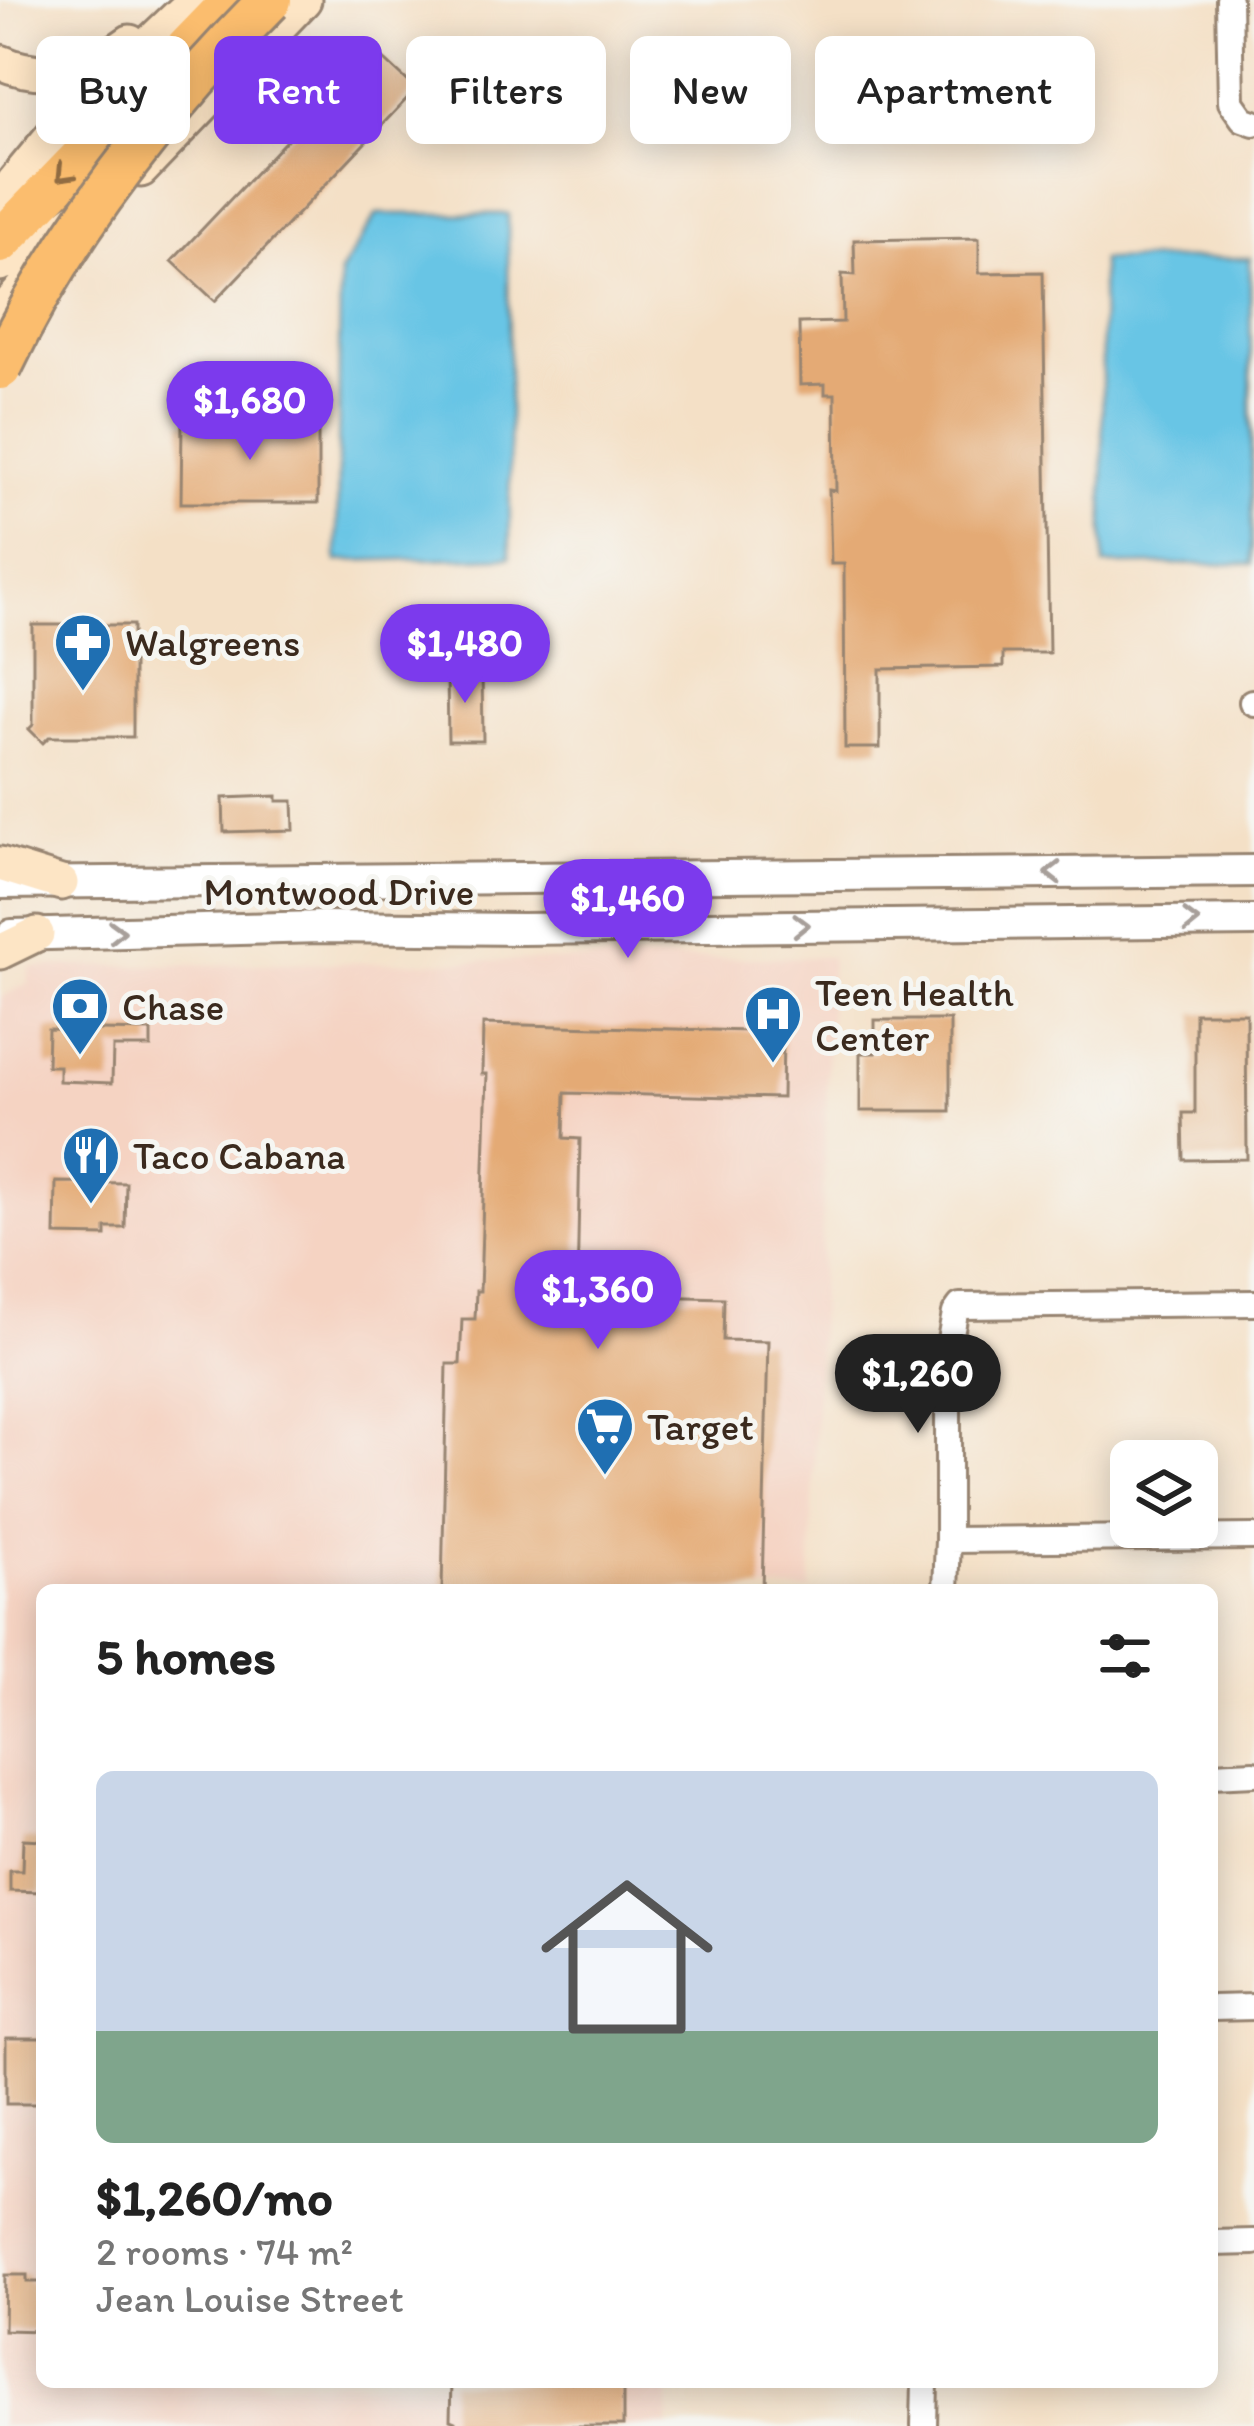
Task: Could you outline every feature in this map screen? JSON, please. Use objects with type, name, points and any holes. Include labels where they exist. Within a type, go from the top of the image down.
[{"type":"highway","points":[[0,242],[234,0]]},
{"type":"highway","points":[[0,368],[92,209],[166,112],[270,0]]},
{"type":"main road","points":[[0,62],[46,72],[86,67],[133,40],[175,0]]},
{"type":"main road","points":[[158,36],[196,0]]},
{"type":"main road","points":[[0,315],[304,0]]},
{"type":"main road","points":[[0,170],[16,165],[42,144]]},
{"type":"main road","points":[[0,200],[45,144]]},
{"type":"main road","points":[[0,264],[55,234],[148,165]]},
{"type":"main road","points":[[0,864],[61,883]]},
{"type":"main road","points":[[0,952],[37,934]]},
{"type":"street","points":[[1228,0],[1231,102],[1243,119],[1254,123]]},
{"type":"street","name":"Montwood Drive","points":[[0,883],[1254,871]]},
{"type":"street","name":"Montwood Drive","points":[[0,935],[322,927],[1254,921]]},
{"type":"street","points":[[946,1584],[948,1352],[960,1306],[1254,1303]]},
{"type":"street","points":[[948,1540],[1254,1537]]},
{"type":"street","points":[[1218,1774],[1254,1773]]},
{"type":"street","points":[[1218,2008],[1254,2007]]},
{"type":"street","points":[[1218,2243],[1254,2242]]},
{"type":"street","points":[[924,2426],[925,2388]]},
{"type":"shaded area","points":[[831,957],[810,1584],[36,1584],[36,2388],[669,2388],[668,2426],[0,2426],[0,998],[28,983],[30,967]]},
{"type":"water","points":[[377,214],[508,214],[510,557],[337,561],[340,273]]},
{"type":"water","points":[[1250,258],[1252,564],[1104,565],[1101,260]]},
{"type":"building","points":[[382,57],[406,80],[406,100],[382,125]]},
{"type":"building","points":[[283,144],[364,144],[215,301],[172,261]]},
{"type":"building","points":[[979,238],[979,273],[1043,272],[1049,653],[1003,653],[1003,667],[880,669],[880,748],[845,748],[844,564],[831,564],[829,490],[836,491],[835,394],[825,394],[825,384],[800,385],[799,323],[843,322],[842,274],[855,275],[854,240]]},
{"type":"building","points":[[182,422],[318,422],[318,503],[181,503]]},
{"type":"building","name":"Walgreens","points":[[33,625],[133,625],[140,660],[133,660],[133,737],[49,737],[43,743],[29,729],[33,725]]},
{"type":"building","points":[[482,671],[483,741],[448,741],[447,672]]},
{"type":"building","points":[[277,796],[277,801],[293,801],[294,830],[224,832],[223,798]]},
{"type":"building","points":[[1195,1013],[1246,1013],[1247,1159],[1184,1160],[1183,1113],[1195,1113]]},
{"type":"building","points":[[875,1020],[950,1020],[950,1111],[860,1111],[860,1053],[875,1053]]},
{"type":"building","name":"Target","points":[[483,1024],[783,1032],[782,1098],[565,1093],[564,1138],[580,1139],[577,1294],[724,1298],[723,1340],[768,1341],[762,1584],[442,1584],[447,1364],[460,1364],[462,1319],[475,1319],[476,1291],[480,1291],[487,1074],[482,1074]]},
{"type":"building","name":"Chase","points":[[48,1029],[151,1031],[151,1047],[113,1047],[112,1083],[59,1081],[59,1066],[47,1066]]},
{"type":"building","name":"Taco Cabana","points":[[56,1182],[126,1183],[125,1228],[106,1228],[106,1236],[55,1235]]},
{"type":"building","points":[[23,1839],[36,1840],[36,1892],[10,1891],[10,1871],[22,1871]]},
{"type":"building","points":[[6,2038],[36,2038],[36,2104],[6,2104]]},
{"type":"building","points":[[5,2275],[27,2275],[27,2282],[36,2282],[36,2331],[4,2330]]},
{"type":"building","points":[[451,2388],[623,2388],[623,2426],[455,2426],[450,2420]]},
{"type":"place","name":"Walgreens","points":[[83,693]]},
{"type":"place","name":"Chase","points":[[80,1057]]},
{"type":"place","name":"Teen Health Center","points":[[773,1065]]},
{"type":"place","name":"Taco Cabana","points":[[91,1206]]},
{"type":"place","name":"Target","points":[[605,1477]]}]
